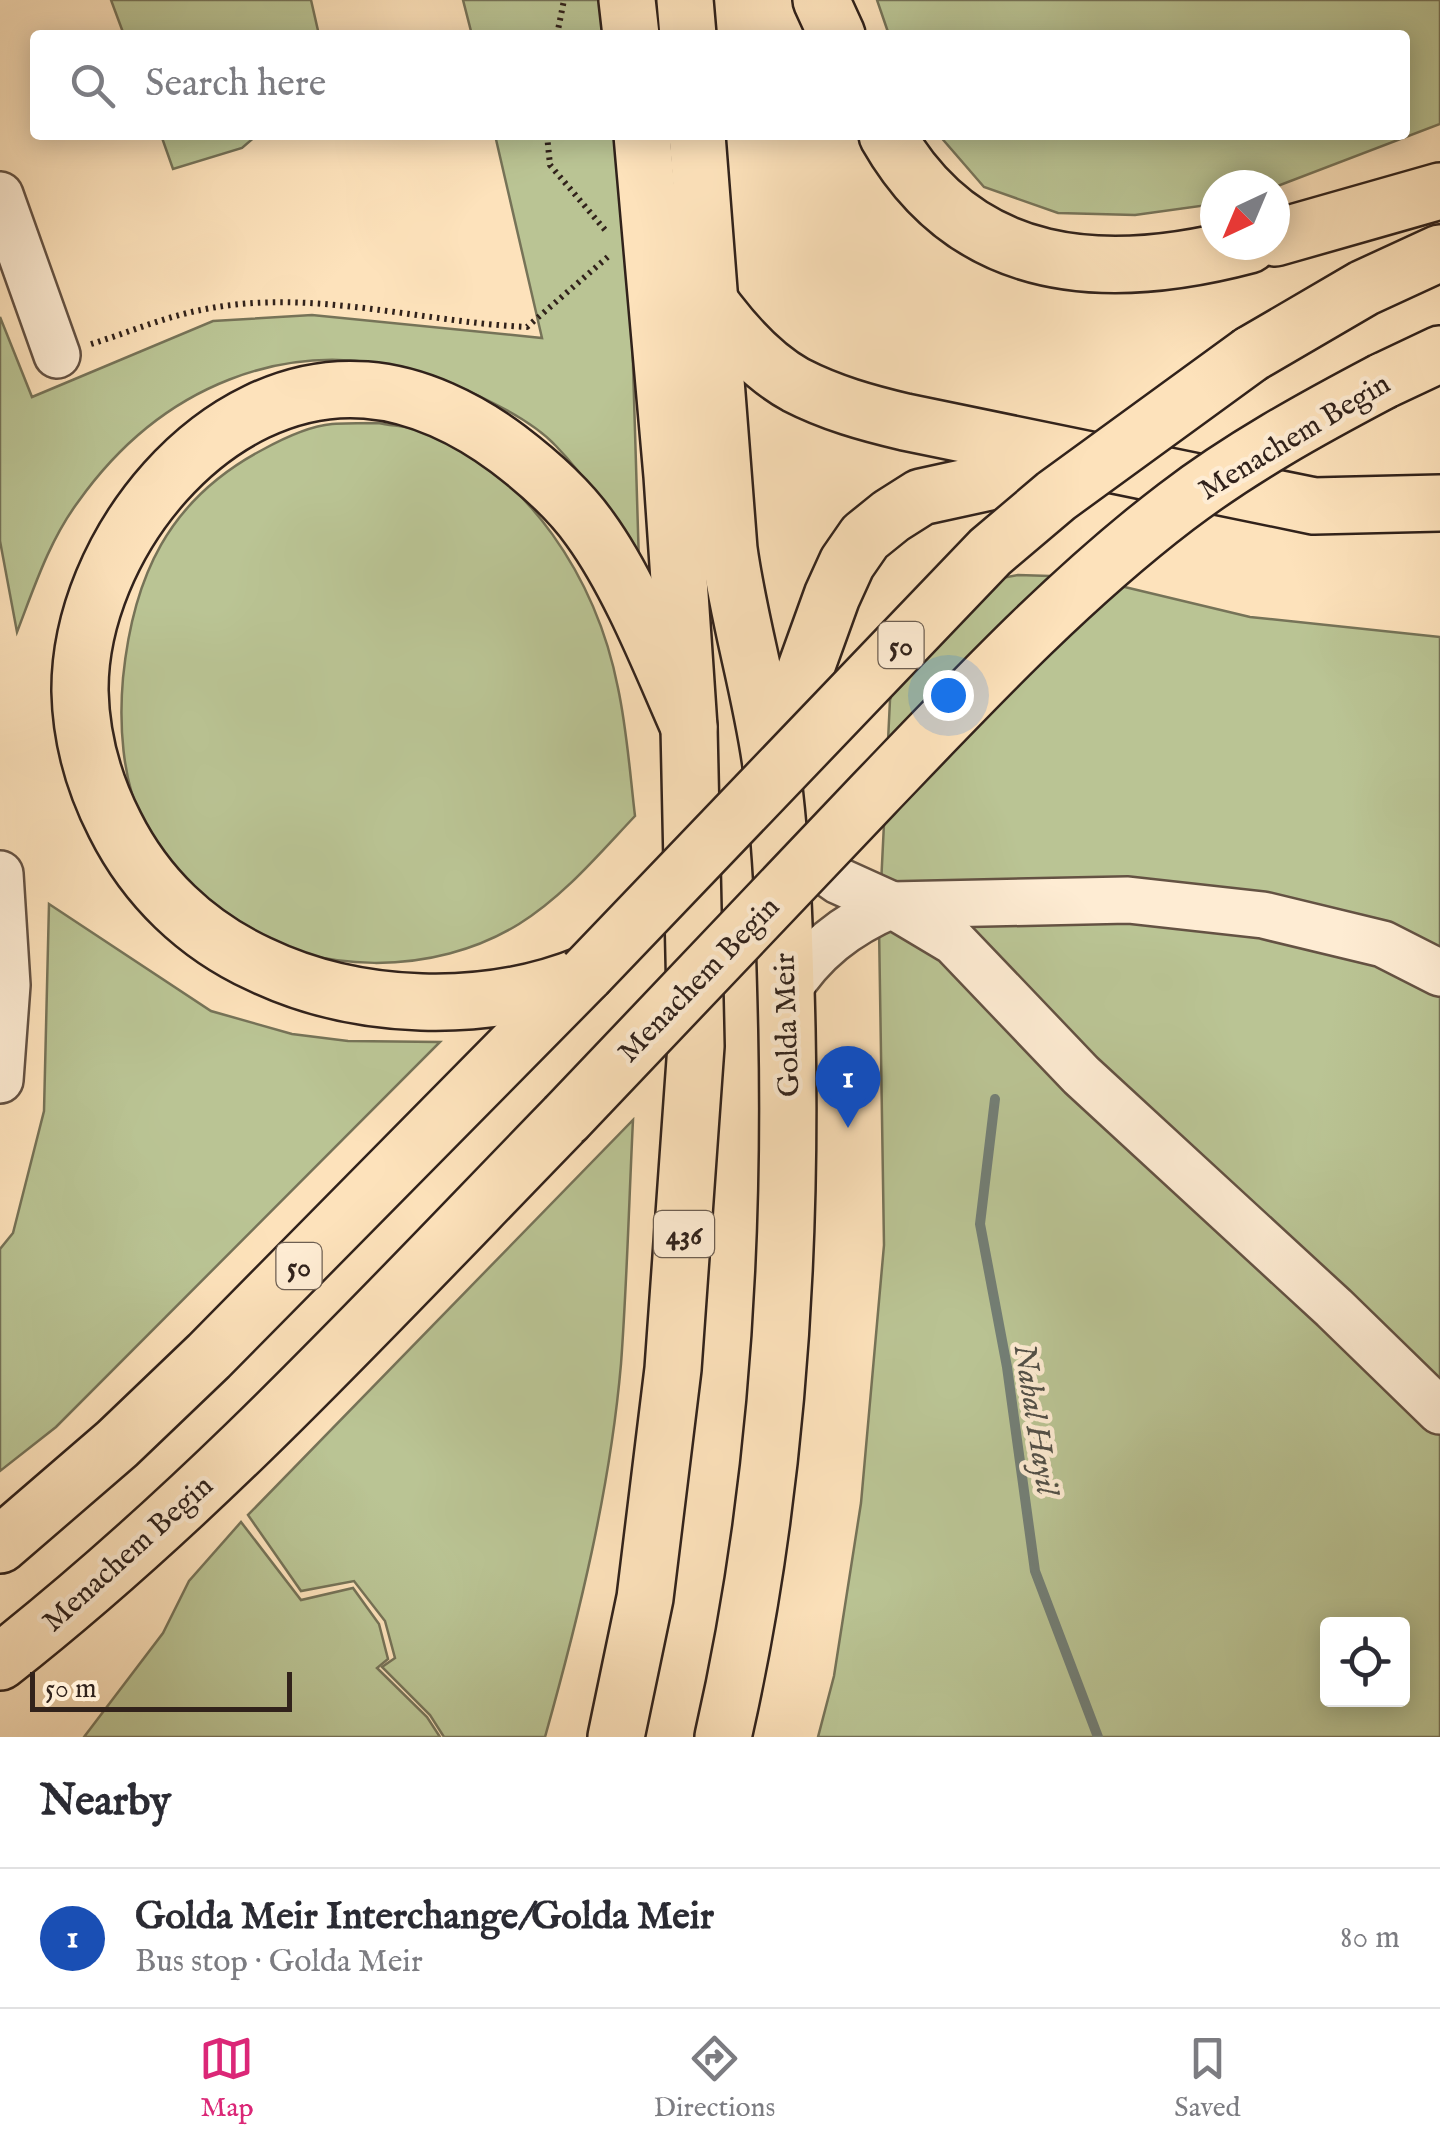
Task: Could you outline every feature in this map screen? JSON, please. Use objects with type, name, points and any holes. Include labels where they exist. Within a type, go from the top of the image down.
[{"type":"main road","points":[[627,0],[630,30]]},
{"type":"main road","points":[[685,0],[688,30]]},
{"type":"main road","points":[[822,0],[835,30]]},
{"type":"main road","points":[[641,140],[626,230],[712,301],[760,358],[793,383],[844,407],[1314,506],[1440,503]]},
{"type":"main road","name":"Golda Meir","points":[[697,140],[729,549],[771,765],[779,838],[790,1147],[777,1387],[746,1632],[723,1737]]},
{"type":"main road","points":[[890,140],[902,162],[932,196],[977,232],[1016,250],[1096,264],[1163,263],[1200,255]]},
{"type":"main road","points":[[1290,234],[1440,192]]},
{"type":"main road","name":"436","points":[[616,1737],[647,1579],[673,1369],[696,1046],[689,727],[626,230]]},
{"type":"main road","name":"50","points":[[0,1544],[117,1444],[209,1356],[586,974],[990,552],[1056,496],[1251,354],[1364,288],[1440,253]]},
{"type":"main road","name":"Menachem Begin","points":[[0,1662],[70,1606],[217,1473],[566,1118],[954,711],[1114,558],[1176,507],[1244,460],[1306,422],[1440,354]]},
{"type":"main road","points":[[586,974],[523,993],[475,1000],[430,1002],[362,996],[285,977],[230,951],[176,910],[132,859],[104,805],[86,747],[80,691],[85,639],[99,593],[117,552],[143,510],[178,467],[239,420],[277,404],[323,393],[366,390],[420,402],[472,422],[533,468],[590,529],[638,615],[689,727]]},
{"type":"main road","points":[[771,765],[847,564],[865,538],[891,516],[921,497],[994,481],[1101,476],[1174,479]]},
{"type":"street","points":[[0,195],[56,355]]},
{"type":"street","points":[[779,838],[840,881],[892,905],[954,942],[1081,1075],[1334,1308],[1440,1412]]},
{"type":"street","points":[[0,874],[8,985],[0,1080]]},
{"type":"street","points":[[786,993],[804,966],[830,940],[865,916],[892,905],[1128,900],[1264,916],[1383,944],[1440,973]]},
{"type":"path","points":[[557,30],[564,0]]},
{"type":"path","points":[[56,355],[200,310],[254,303],[340,304],[474,324],[527,327],[626,230],[550,166],[547,140]]},
{"type":"green space","points":[[111,0],[311,0],[318,30],[122,30]]},
{"type":"green space","points":[[463,0],[599,0],[604,30],[471,30]]},
{"type":"green space","points":[[877,0],[1440,0],[1440,124],[1410,135],[1410,30],[887,30]]},
{"type":"green space","points":[[163,140],[251,140],[242,148],[173,169]]},
{"type":"green space","points":[[496,140],[623,140],[627,166],[639,564],[580,473],[544,435],[512,413],[423,374],[372,363],[323,360],[275,366],[230,379],[187,400],[147,428],[110,462],[68,517],[43,565],[17,632],[0,541],[0,317],[32,397],[213,321],[312,315],[542,338]]},
{"type":"green space","points":[[943,140],[1398,140],[1290,181],[1290,170],[1200,170],[1200,206],[1135,215],[1058,213],[984,187]]},
{"type":"green space","points":[[378,423],[423,431],[461,449],[495,473],[552,534],[594,608],[608,648],[624,720],[635,816],[566,888],[519,924],[450,954],[374,963],[299,953],[230,923],[204,903],[159,848],[135,804],[126,769],[121,713],[128,641],[136,607],[161,545],[179,517],[229,470],[278,442],[323,425]]},
{"type":"green space","points":[[1018,575],[1083,577],[1250,617],[1440,637],[1440,1737],[818,1737],[834,1676],[861,1503],[884,1245],[879,926],[890,700],[906,647],[970,584]]},
{"type":"green space","points":[[49,904],[211,1011],[292,1034],[348,1041],[440,1042],[56,1427],[0,1471],[0,1249],[13,1233],[44,1111]]},
{"type":"green space","points":[[633,1120],[616,1411],[581,1599],[545,1737],[444,1737],[430,1715],[382,1667],[395,1658],[385,1621],[354,1581],[301,1591],[248,1515]]},
{"type":"green space","points":[[241,1522],[301,1600],[353,1588],[379,1624],[388,1659],[377,1668],[427,1717],[440,1737],[84,1737],[163,1633],[189,1581]]},
{"type":"waterway","name":"Nahal Hayil","points":[[995,1099],[980,1224],[1007,1367],[1035,1571],[1098,1737]]},
{"type":"place","name":"Golda Meir Interchange/Golda Meir","points":[[848,1128]]}]
